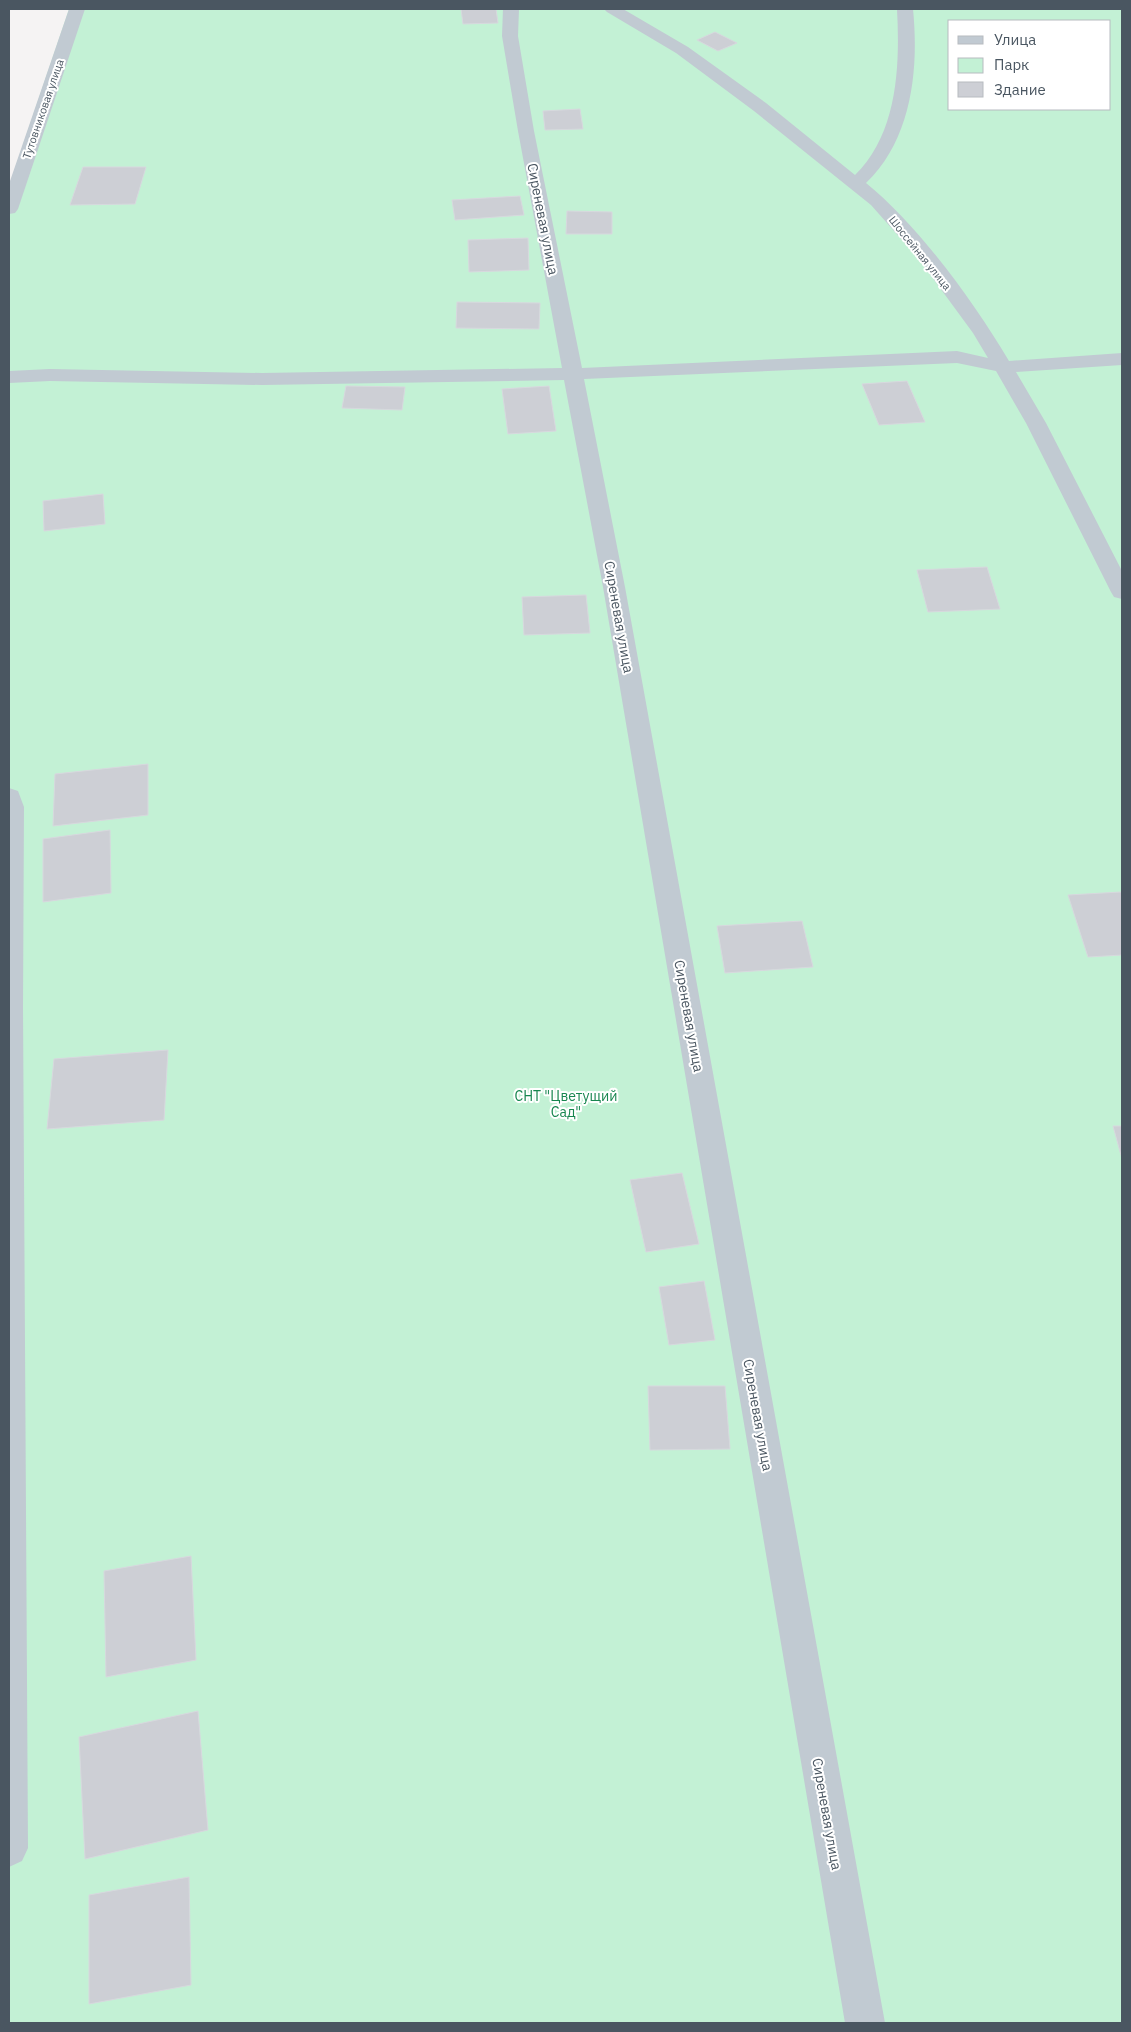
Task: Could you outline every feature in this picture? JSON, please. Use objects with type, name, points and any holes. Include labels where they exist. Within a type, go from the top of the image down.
[{"type":"street","name":"Тутовниковая улица","points":[[9,209],[77,9]]},
{"type":"street","name":"Сиреневая улица","points":[[511,9],[510,36],[526,131],[618,607],[865,2023]]},
{"type":"street","name":"Шоссейная улица","points":[[612,9],[682,50],[760,107],[877,201],[924,254],[982,332],[1036,423],[1122,592]]},
{"type":"street","points":[[856,183],[874,164],[892,133],[900,107],[906,61],[905,9]]},
{"type":"street","points":[[9,377],[50,375],[262,379],[572,374],[957,358],[1002,367],[1107,359],[1122,360]]},
{"type":"street","points":[[9,797],[12,807],[9,1848]]},
{"type":"green space","name":"СНТ \"Цветущий Сад\"","points":[[69,9],[1122,9],[1122,2023],[9,2023],[9,186]]},
{"type":"building","points":[[461,9],[496,9],[498,23],[463,24]]},
{"type":"building","points":[[715,32],[737,43],[718,51],[697,40]]},
{"type":"building","points":[[580,109],[583,129],[545,130],[543,111]]},
{"type":"building","points":[[83,167],[146,167],[135,204],[70,205]]},
{"type":"building","points":[[520,196],[524,215],[455,220],[452,200]]},
{"type":"building","points":[[567,211],[612,212],[612,234],[566,234]]},
{"type":"building","points":[[528,238],[529,270],[469,272],[468,240]]},
{"type":"building","points":[[457,302],[540,303],[539,329],[456,328]]},
{"type":"building","points":[[907,381],[925,422],[879,425],[862,384]]},
{"type":"building","points":[[346,386],[405,387],[402,410],[342,408]]},
{"type":"building","points":[[549,386],[556,431],[508,434],[502,389]]},
{"type":"building","points":[[103,494],[105,524],[44,531],[43,501]]},
{"type":"building","points":[[987,567],[1000,609],[928,612],[917,570]]},
{"type":"building","points":[[586,595],[590,633],[524,635],[522,597]]},
{"type":"building","points":[[148,764],[148,815],[53,826],[55,774]]},
{"type":"building","points":[[110,830],[111,893],[43,902],[43,839]]},
{"type":"building","points":[[1121,892],[1122,955],[1088,957],[1068,895]]},
{"type":"building","points":[[802,921],[813,967],[725,973],[717,926]]},
{"type":"building","points":[[168,1050],[164,1120],[47,1129],[54,1059]]},
{"type":"building","points":[[1113,1126],[1122,1126],[1122,1159]]},
{"type":"building","points":[[682,1173],[699,1244],[646,1252],[630,1180]]},
{"type":"building","points":[[704,1281],[715,1340],[669,1345],[659,1287]]},
{"type":"building","points":[[648,1386],[725,1386],[730,1449],[650,1450]]},
{"type":"building","points":[[191,1556],[196,1660],[106,1677],[104,1571]]},
{"type":"building","points":[[198,1711],[208,1830],[85,1859],[79,1737]]},
{"type":"building","points":[[189,1877],[191,1985],[89,2004],[89,1895]]}]
